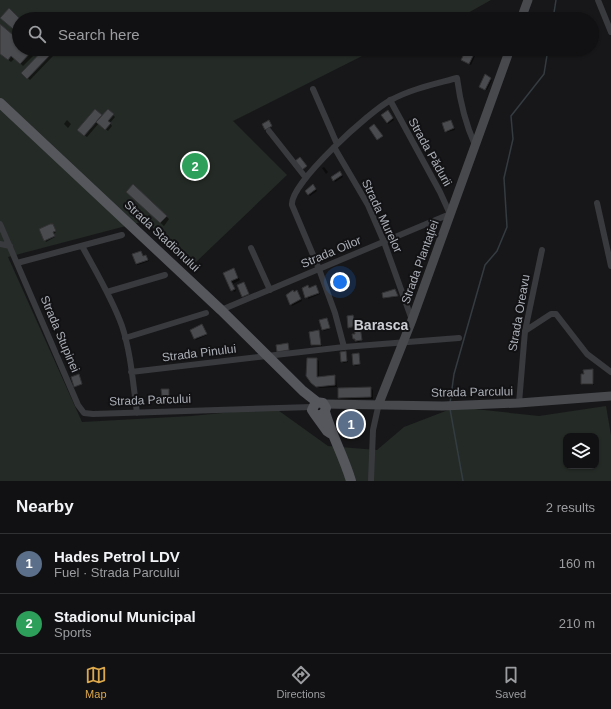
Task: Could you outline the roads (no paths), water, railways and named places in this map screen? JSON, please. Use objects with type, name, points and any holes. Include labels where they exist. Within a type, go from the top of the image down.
[{"type":"main road","points":[[524,12],[528,0]]},
{"type":"main road","name":"Strada Plantației","points":[[379,403],[412,320],[507,56]]},
{"type":"main road","name":"Strada Stadionului","points":[[0,103],[222,310],[321,407],[332,434],[344,456],[351,481]]},
{"type":"main road","name":"Strada Parcului","points":[[321,407],[379,403],[443,406],[519,403],[611,396]]},
{"type":"street","points":[[598,0],[611,32]]},
{"type":"street","points":[[344,347],[335,313],[292,203],[294,196],[306,178],[336,146],[390,100],[426,86],[457,78],[467,126],[475,145]]},
{"type":"street","name":"Strada Murelor","points":[[313,89],[336,146],[362,194],[384,242],[412,320]]},
{"type":"street","name":"Strada Pădurii","points":[[390,100],[440,192],[450,214]]},
{"type":"street","points":[[269,131],[306,178]]},
{"type":"street","points":[[597,202],[611,266]]},
{"type":"street","name":"Strada Oilor","points":[[222,310],[450,214]]},
{"type":"street","name":"Strada Stupinei","points":[[0,224],[78,405],[84,412]]},
{"type":"street","points":[[17,263],[122,235]]},
{"type":"street","points":[[0,244],[10,246]]},
{"type":"street","points":[[82,246],[118,315],[125,338],[137,413]]},
{"type":"street","points":[[251,248],[270,290]]},
{"type":"street","name":"Strada Oreavu","points":[[519,403],[525,331],[542,250]]},
{"type":"street","points":[[107,292],[165,275]]},
{"type":"street","points":[[125,338],[206,313]]},
{"type":"street","points":[[525,331],[551,314],[556,314],[587,354],[611,372]]},
{"type":"street","name":"Strada Pinului","points":[[131,372],[344,347],[404,341],[459,338]]},
{"type":"street","name":"Strada Plantației","points":[[371,481],[373,430],[379,403]]},
{"type":"street","name":"Strada Parcului","points":[[84,412],[93,414],[321,407]]},
{"type":"waterway","points":[[554,12],[556,0]]},
{"type":"waterway","points":[[450,403],[454,374],[485,265],[497,251],[507,227],[504,178],[513,139],[511,116],[544,74],[547,56]]},
{"type":"waterway","points":[[450,409],[463,481]]},
{"type":"place","name":"Stadionul Municipal","points":[[195,166]]},
{"type":"place","name":"Hades Petrol LDV","points":[[351,424]]},
{"type":"district","name":"Barasca","points":[[381,325]]}]
